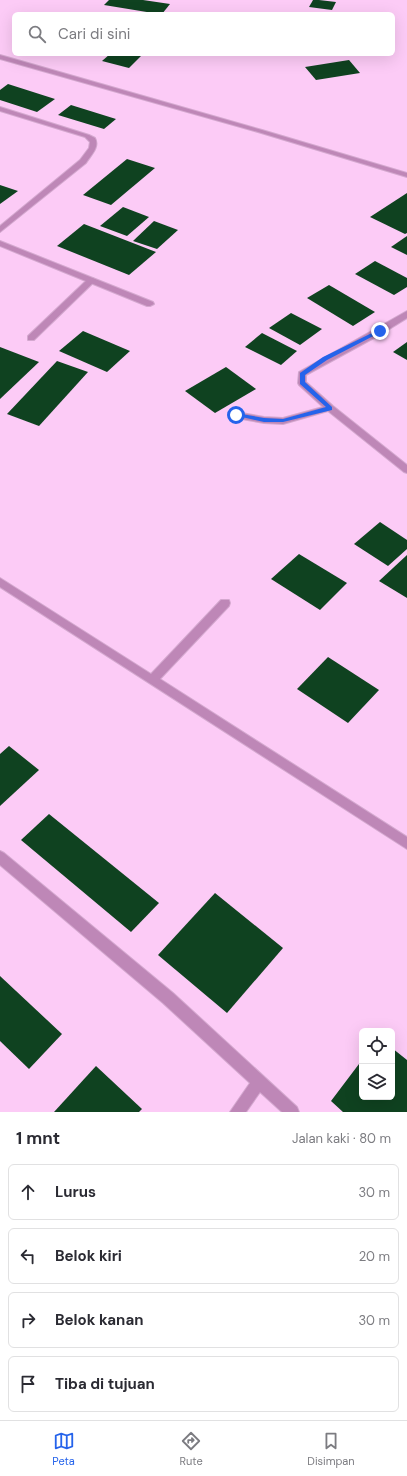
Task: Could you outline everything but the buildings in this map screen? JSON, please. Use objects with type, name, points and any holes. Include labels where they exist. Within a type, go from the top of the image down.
[{"type":"street","points":[[0,57],[260,131],[407,175]]},
{"type":"street","points":[[0,109],[87,136],[93,139],[94,142],[92,149],[83,160],[0,230]]},
{"type":"street","points":[[0,243],[150,304]]},
{"type":"street","points":[[31,338],[92,280]]},
{"type":"street","points":[[407,314],[380,331],[325,358],[302,374],[302,383],[330,408],[407,470]]},
{"type":"street","points":[[236,415],[264,420],[283,420],[330,408]]},
{"type":"street","points":[[0,582],[308,782],[407,844]]},
{"type":"street","points":[[152,680],[225,603]]},
{"type":"street","points":[[0,857],[168,998],[292,1112]]},
{"type":"street","points":[[237,1112],[259,1083]]},
{"type":"route","points":[[236,415],[264,420],[283,420],[330,408],[302,383],[302,374],[325,358],[380,331]]}]
